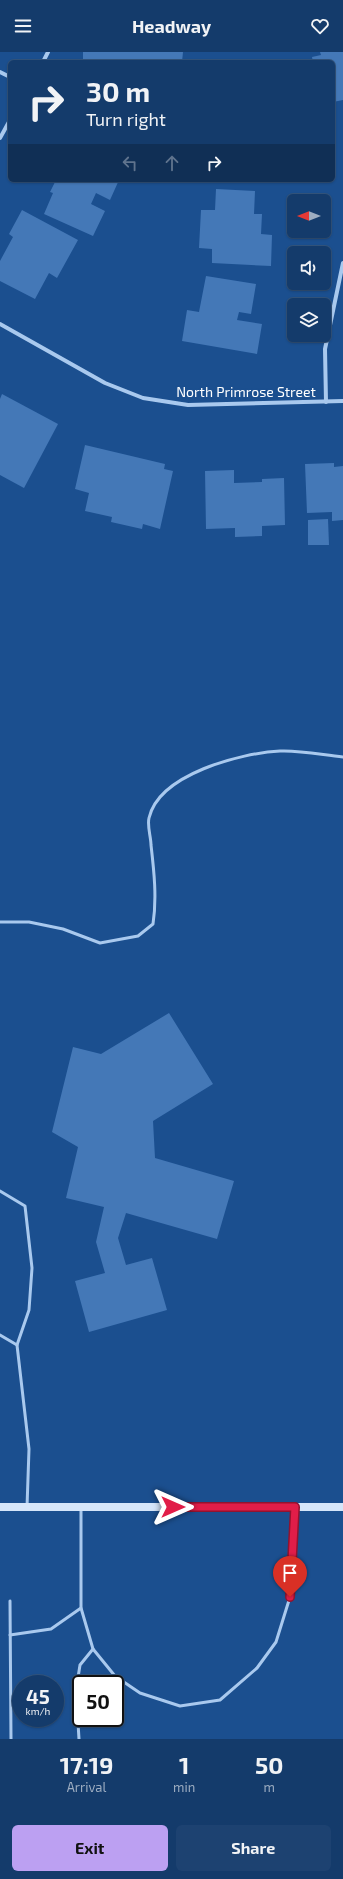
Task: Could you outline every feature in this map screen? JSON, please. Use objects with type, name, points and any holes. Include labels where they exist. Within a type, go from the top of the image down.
[{"type":"main road","points":[[0,1507],[343,1507]]},
{"type":"street","points":[[0,138],[8,124]]},
{"type":"street","points":[[326,402],[325,349],[343,263]]},
{"type":"street","name":"North Primrose Street","points":[[0,324],[105,384],[143,398],[188,405],[343,401]]},
{"type":"lane","points":[[0,922],[29,922],[63,929],[100,943],[138,936],[153,924],[155,913],[149,819],[158,799],[176,783],[205,769],[236,758],[280,751],[343,757]]},
{"type":"lane","points":[[0,1192],[25,1206],[32,1268],[29,1310],[17,1345],[29,1449],[26,1507]]},
{"type":"lane","points":[[0,1335],[17,1345]]},
{"type":"lane","points":[[81,1507],[81,1608],[93,1649],[115,1676],[140,1693],[180,1706],[220,1700],[257,1668],[276,1642],[290,1597],[295,1507]]},
{"type":"lane","points":[[10,1602],[11,1739]]},
{"type":"lane","points":[[10,1635],[51,1629],[81,1608]]},
{"type":"lane","points":[[79,1739],[76,1690],[80,1665],[93,1649]]},
{"type":"building","points":[[83,52],[183,52],[182,60],[83,60]]},
{"type":"building","points":[[320,52],[343,52],[343,100],[335,102],[335,60],[313,60],[312,57],[321,55]]},
{"type":"building","points":[[55,182],[118,182],[110,200],[96,193],[91,204],[105,211],[93,236],[44,214],[53,193],[50,192]]},
{"type":"building","points":[[216,189],[255,191],[254,214],[262,214],[261,234],[272,235],[271,266],[212,263],[212,249],[199,248],[201,210],[215,210]]},
{"type":"building","points":[[22,210],[78,240],[57,278],[49,273],[35,299],[0,281],[0,261],[13,237],[9,234]]},
{"type":"building","points":[[206,276],[256,284],[251,314],[239,312],[237,320],[262,324],[257,354],[182,341],[187,310],[199,312]]},
{"type":"building","points":[[2,394],[58,424],[24,488],[0,475],[0,399]]},
{"type":"building","points":[[85,445],[165,464],[164,469],[173,471],[160,529],[143,524],[142,529],[111,522],[112,517],[85,511],[89,493],[75,489]]},
{"type":"building","points":[[334,463],[334,467],[343,466],[343,520],[332,521],[332,512],[307,513],[305,464]]},
{"type":"building","points":[[234,470],[234,483],[262,482],[262,479],[284,478],[285,525],[262,526],[262,536],[235,537],[235,528],[206,529],[205,471]]},
{"type":"building","points":[[328,519],[329,545],[308,545],[308,520]]},
{"type":"building","points":[[169,1013],[213,1084],[153,1121],[155,1158],[234,1181],[217,1239],[126,1213],[118,1238],[126,1265],[152,1258],[167,1310],[89,1332],[75,1281],[105,1273],[96,1242],[104,1207],[66,1198],[78,1147],[52,1132],[73,1047],[101,1054]]},
{"type":"route","points":[[173,1507],[295,1507],[290,1597]]}]
